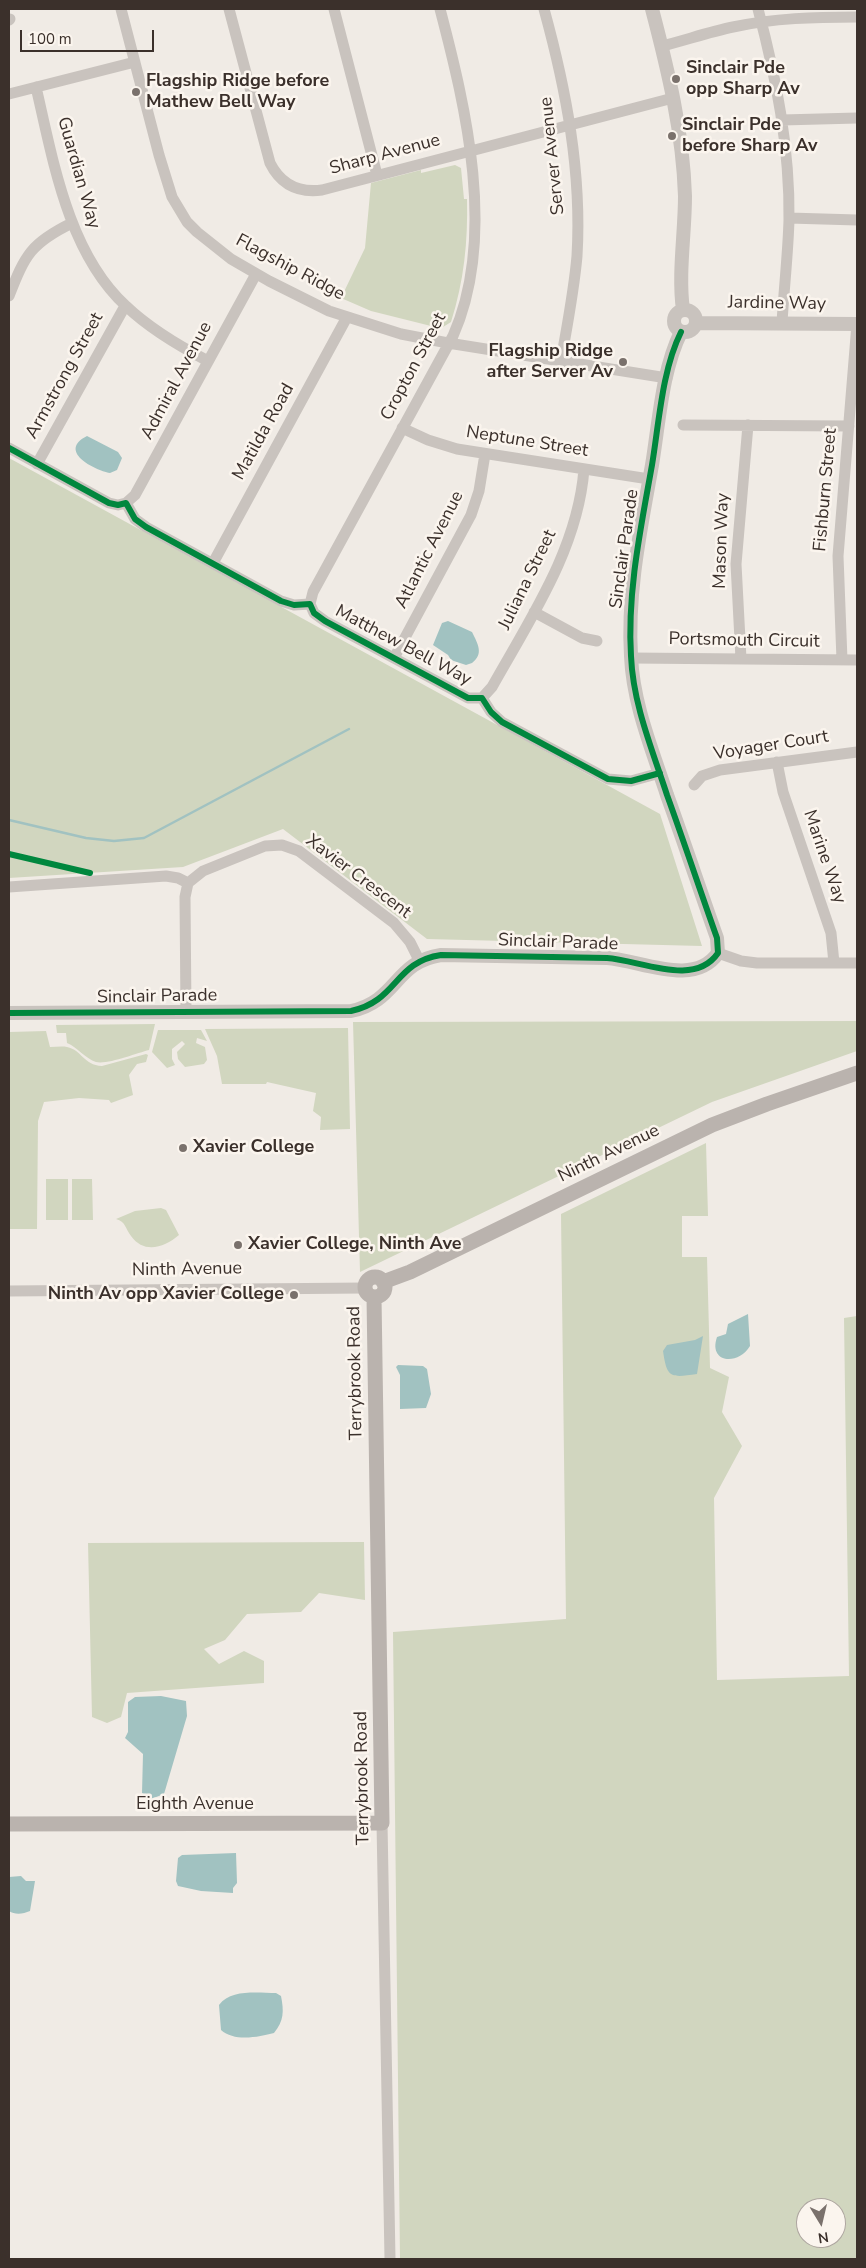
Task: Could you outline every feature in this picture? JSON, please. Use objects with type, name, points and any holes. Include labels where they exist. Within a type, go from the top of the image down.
[{"type":"main road","name":"Ninth Avenue","points":[[370,1292],[367,1282],[372,1278],[378,1278],[384,1282],[410,1272],[725,1120],[857,1073]]},
{"type":"main road","name":"Terrybrook Road","points":[[370,1292],[382,1823]]},
{"type":"main road","name":"Eighth Avenue","points":[[9,1824],[382,1823]]},
{"type":"street","name":"Flagship Ridge","points":[[123,9],[166,180],[187,222],[209,243],[256,274],[300,297],[346,317],[401,334],[667,378]]},
{"type":"street","name":"Sharp Avenue","points":[[230,9],[267,154],[275,172],[290,186],[311,191],[673,98]]},
{"type":"street","points":[[334,9],[377,175]]},
{"type":"street","name":"Cropton Street","points":[[310,604],[313,592],[448,343],[465,302],[472,253],[474,197],[460,90],[440,9]]},
{"type":"street","name":"Server Avenue","points":[[544,9],[557,56],[570,125],[576,181],[578,232],[575,275],[561,361]]},
{"type":"street","points":[[652,9],[662,46],[681,144],[685,195],[681,287],[683,310]]},
{"type":"street","points":[[758,9],[782,120],[789,218],[782,323]]},
{"type":"street","points":[[662,46],[734,27],[762,22],[804,18],[857,18]]},
{"type":"street","points":[[9,94],[135,62]]},
{"type":"street","name":"Guardian Way","points":[[36,87],[72,223],[96,269],[125,306],[158,332],[208,362]]},
{"type":"street","points":[[782,120],[857,118]]},
{"type":"street","points":[[789,218],[857,220]]},
{"type":"street","points":[[9,296],[21,265],[33,247],[48,235],[72,223]]},
{"type":"street","name":"Admiral Avenue","points":[[126,503],[136,495],[256,274]]},
{"type":"street","name":"Armstrong Street","points":[[37,464],[125,306]]},
{"type":"street","points":[[683,310],[693,314],[696,323],[690,331],[680,332],[675,327],[674,320],[677,313],[683,310]]},
{"type":"street","name":"Matilda Road","points":[[212,563],[346,317]]},
{"type":"street","name":"Jardine Way","points":[[696,323],[857,324]]},
{"type":"street","name":"Fishburn Street","points":[[842,660],[838,556],[857,324]]},
{"type":"street","name":"Sinclair Parade","points":[[9,1014],[337,1011],[362,1008],[379,1000],[401,975],[419,960],[441,955],[622,959],[656,969],[675,971],[702,966],[710,962],[718,953],[717,938],[639,706],[631,658],[630,617],[649,479],[667,378],[675,342],[680,332]]},
{"type":"street","points":[[684,425],[849,426]]},
{"type":"street","name":"Mason Way","points":[[742,659],[736,564],[748,425]]},
{"type":"street","name":"Neptune Street","points":[[402,428],[441,445],[485,454],[649,479]]},
{"type":"street","points":[[9,448],[109,503],[118,505],[126,503]]},
{"type":"street","name":"Atlantic Avenue","points":[[394,658],[471,515],[479,491],[485,454]]},
{"type":"street","name":"Juliana Street","points":[[482,698],[492,687],[566,550],[578,511],[584,469]]},
{"type":"street","name":"Matthew Bell Way","points":[[126,503],[131,513],[140,523],[281,601],[294,605],[310,604],[314,613],[325,621],[468,698],[482,698],[491,712],[502,722],[608,778],[631,780],[660,773]]},
{"type":"street","points":[[534,612],[582,638],[597,641]]},
{"type":"street","name":"Portsmouth Circuit","points":[[631,658],[857,660]]},
{"type":"street","name":"Voyager Court","points":[[694,785],[702,776],[720,770],[857,752]]},
{"type":"street","name":"Marine Way","points":[[777,762],[783,792],[831,933],[834,964]]},
{"type":"street","name":"Xavier Crescent","points":[[188,883],[202,871],[256,849],[274,845],[291,848],[299,851],[394,923],[407,936],[419,960]]},
{"type":"street","points":[[9,887],[166,876],[178,878],[188,883],[185,897],[186,1012]]},
{"type":"street","points":[[718,953],[750,963],[857,964]]},
{"type":"street","name":"Ninth Avenue","points":[[9,1291],[370,1292]]},
{"type":"street","name":"Terrybrook Road","points":[[382,1823],[390,2259]]},
{"type":"green space","points":[[455,165],[461,168],[464,199],[467,199],[467,231],[462,276],[451,322],[443,327],[431,324],[431,326],[371,311],[341,298],[365,248],[371,183],[421,170],[421,173]]},
{"type":"green space","points":[[9,458],[660,814],[702,946],[427,939],[283,829],[183,867],[9,878]]},
{"type":"green space","points":[[857,1021],[857,1051],[712,1102],[360,1272],[353,1022]]},
{"type":"green space","points":[[155,1024],[149,1050],[101,1062],[92,1060],[67,1043],[66,1033],[57,1033],[56,1025]]},
{"type":"green space","points":[[348,1028],[350,1129],[320,1130],[321,1117],[313,1111],[316,1093],[267,1082],[266,1084],[222,1084],[217,1056],[205,1029]]},
{"type":"green space","points":[[158,1030],[201,1030],[207,1041],[197,1038],[196,1043],[205,1047],[207,1060],[204,1064],[185,1067],[178,1059],[177,1052],[185,1044],[182,1041],[172,1049],[172,1059],[175,1065],[167,1068],[152,1052]]},
{"type":"green space","points":[[46,1031],[50,1047],[72,1049],[96,1065],[102,1066],[148,1055],[146,1062],[137,1064],[129,1075],[133,1095],[111,1103],[109,1100],[79,1098],[44,1102],[38,1121],[37,1229],[9,1229],[9,1032]]},
{"type":"green space","points":[[706,1143],[708,1216],[682,1216],[682,1257],[707,1257],[710,1368],[729,1377],[722,1412],[742,1446],[714,1498],[717,1680],[849,1676],[844,1318],[857,1316],[857,2259],[400,2259],[393,1632],[566,1619],[561,1214]]},
{"type":"green space","points":[[46,1179],[68,1179],[68,1220],[46,1220]]},
{"type":"green space","points":[[72,1179],[92,1179],[93,1220],[72,1220]]},
{"type":"green space","points":[[161,1208],[166,1210],[179,1235],[161,1246],[148,1247],[136,1242],[124,1224],[116,1219],[135,1211]]},
{"type":"green space","points":[[364,1542],[365,1600],[319,1593],[301,1612],[247,1614],[225,1640],[204,1649],[219,1664],[244,1651],[264,1661],[264,1683],[127,1693],[121,1717],[107,1723],[92,1717],[88,1543]]},
{"type":"water","points":[[87,436],[118,452],[122,458],[117,470],[110,473],[103,471],[81,459],[77,454],[76,448],[79,442]]},
{"type":"water","points":[[448,621],[472,632],[479,652],[476,660],[472,663],[466,665],[451,660],[448,655],[433,645],[442,623]]},
{"type":"water","points":[[748,1314],[750,1346],[739,1357],[726,1359],[720,1357],[715,1346],[717,1337],[726,1334],[728,1324]]},
{"type":"water","points":[[703,1336],[697,1374],[675,1376],[671,1374],[666,1367],[663,1351],[667,1345],[695,1340]]},
{"type":"water","points":[[398,1365],[423,1366],[427,1369],[431,1394],[426,1408],[400,1409],[400,1375],[396,1367]]},
{"type":"water","points":[[161,1696],[186,1701],[187,1716],[164,1794],[151,1799],[142,1793],[143,1754],[125,1738],[128,1732],[128,1702],[135,1697]]},
{"type":"water","points":[[236,1853],[237,1883],[233,1888],[233,1893],[201,1891],[178,1886],[176,1881],[178,1858],[182,1855]]},
{"type":"water","points":[[21,1876],[26,1881],[35,1881],[30,1911],[16,1914],[9,1911],[9,1877]]},
{"type":"water","points":[[276,1993],[281,1996],[283,2011],[280,2024],[274,2033],[254,2037],[240,2037],[226,2034],[221,2030],[219,2005],[224,2000],[237,1994]]},
{"type":"waterway","points":[[9,820],[86,838],[114,841],[144,838],[349,729]]},
{"type":"cycle path","points":[[9,1013],[351,1011],[366,1006],[378,999],[414,965],[441,955],[607,958],[650,967],[681,970],[695,969],[708,963],[718,953],[717,938],[639,709],[631,656],[631,608],[639,536],[665,380],[669,363],[681,332]]},
{"type":"cycle path","points":[[9,448],[109,503],[118,505],[126,503],[135,519],[146,527],[281,601],[294,605],[310,604],[314,613],[325,621],[468,698],[482,698],[491,712],[502,722],[608,779],[631,781],[660,773]]},
{"type":"cycle path","points":[[9,854],[90,873]]},
{"type":"place","name":"Sinclair Pde opp Sharp Av","points":[[676,79]]},
{"type":"place","name":"Flagship Ridge before Mathew Bell Way","points":[[136,92]]},
{"type":"place","name":"Sinclair Pde before Sharp Av","points":[[672,136]]},
{"type":"place","name":"Flagship Ridge after Server Av","points":[[623,362]]},
{"type":"place","name":"Xavier College","points":[[183,1148]]},
{"type":"place","name":"Xavier College, Ninth Ave","points":[[238,1245]]},
{"type":"place","name":"Ninth Av opp Xavier College","points":[[294,1295]]}]
